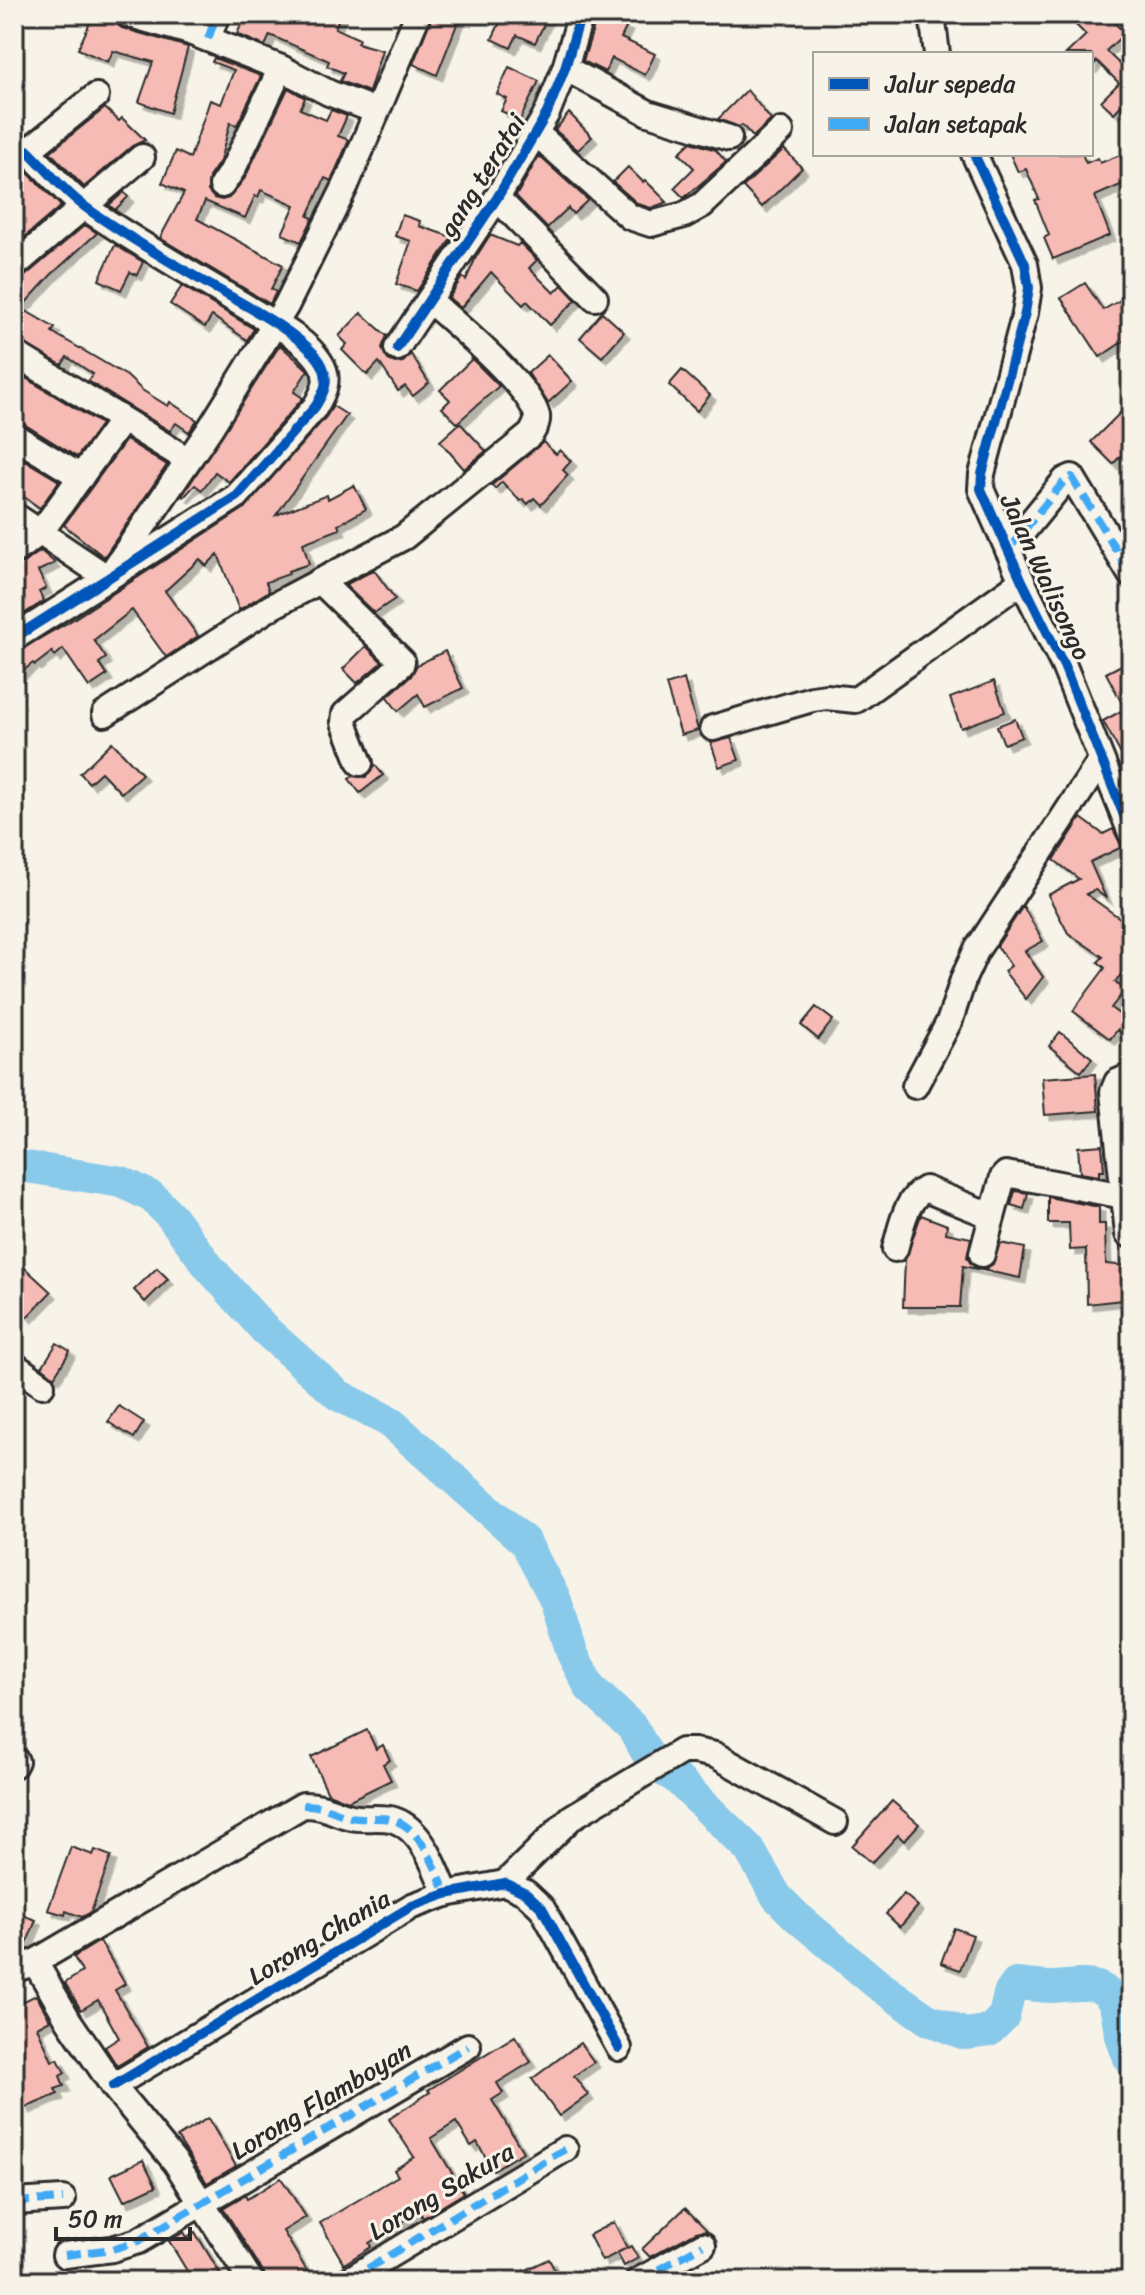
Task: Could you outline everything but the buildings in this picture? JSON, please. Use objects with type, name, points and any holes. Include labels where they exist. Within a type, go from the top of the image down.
[{"type":"street","points":[[127,14],[208,39],[376,111]]},
{"type":"street","points":[[208,39],[217,14]]},
{"type":"street","points":[[108,578],[286,306],[346,185],[418,14]]},
{"type":"street","name":"gang teratai","points":[[397,348],[497,198],[536,133],[565,68],[581,14]]},
{"type":"street","points":[[932,14],[937,52]]},
{"type":"street","points":[[222,185],[233,169],[281,68]]},
{"type":"street","points":[[565,68],[648,113],[729,138]]},
{"type":"street","points":[[14,638],[237,496],[315,407],[327,379],[323,365],[313,352],[274,323],[83,206],[18,151],[96,96]]},
{"type":"street","points":[[536,133],[630,217],[651,224],[684,215],[702,205],[781,131]]},
{"type":"street","name":"Jalan Walisongo","points":[[975,156],[1025,264],[1029,288],[981,482],[1008,550],[1064,666],[1131,833]]},
{"type":"street","points":[[14,266],[142,157]]},
{"type":"street","points":[[497,198],[595,298]]},
{"type":"street","points":[[105,714],[271,607],[404,537],[531,434],[537,416],[531,404],[512,380],[429,300]]},
{"type":"street","points":[[14,353],[188,460]]},
{"type":"street","points":[[14,551],[40,533],[122,420]]},
{"type":"street","points":[[14,436],[81,477]]},
{"type":"street","points":[[1008,550],[1065,480],[1072,477],[1131,575]]},
{"type":"street","points":[[14,515],[108,578]]},
{"type":"street","points":[[320,581],[402,661],[345,714],[344,722],[360,763]]},
{"type":"street","points":[[713,728],[812,699],[856,700],[1022,581]]},
{"type":"street","points":[[915,1086],[950,1020],[976,951],[1101,760]]},
{"type":"street","points":[[1128,1234],[1113,1092],[1117,1082],[1131,1076]]},
{"type":"street","points":[[982,1254],[1006,1174],[1124,1196]]},
{"type":"street","points":[[895,1249],[910,1203],[919,1191],[925,1189],[992,1216]]},
{"type":"street","points":[[14,1365],[42,1385]]},
{"type":"street","points":[[619,2048],[542,1908],[526,1893],[505,1883],[572,1817],[682,1751],[715,1755],[835,1822]]},
{"type":"street","points":[[251,2281],[176,2163],[113,2086],[69,2021],[24,1966],[303,1805],[321,1805],[348,1816],[393,1820],[410,1830],[435,1867],[446,1894]]},
{"type":"street","name":"Lorong Chania","points":[[113,2086],[412,1906],[446,1894],[505,1883]]},
{"type":"street","name":"Lorong Flamboyan","points":[[65,2255],[125,2246],[468,2046]]},
{"type":"street","name":"Lorong Sakura","points":[[347,2281],[565,2149]]},
{"type":"street","points":[[14,2202],[63,2199]]},
{"type":"street","points":[[648,2279],[703,2245]]},
{"type":"waterway","points":[[14,1165],[122,1182],[152,1197],[264,1329],[338,1395],[390,1422],[525,1542],[556,1601],[572,1653],[590,1688],[632,1727],[654,1765],[675,1777],[749,1849],[777,1897],[877,1984],[927,2019],[965,2034],[989,2031],[1004,2016],[1009,1994],[1016,1984],[1093,1986],[1108,1994],[1113,2002],[1123,2045],[1131,2061]]},
{"type":"marked path","points":[[208,39],[217,14]]},
{"type":"marked path","points":[[1008,550],[1065,480],[1072,477],[1131,575]]},
{"type":"marked path","points":[[14,1765],[16,1761]]},
{"type":"marked path","points":[[303,1805],[323,1807],[356,1818],[389,1819],[404,1825],[427,1851],[446,1894]]},
{"type":"marked path","points":[[65,2255],[112,2249],[138,2241],[468,2046]]},
{"type":"marked path","points":[[347,2281],[565,2149]]},
{"type":"marked path","points":[[14,2202],[63,2199]]},
{"type":"marked path","points":[[638,2281],[703,2245]]},
{"type":"cycle path","points":[[397,348],[497,198],[547,113],[565,68],[581,14]]},
{"type":"cycle path","points":[[14,638],[237,496],[315,407],[326,383],[323,367],[303,343],[98,216],[76,200],[27,150]]},
{"type":"cycle path","points":[[975,156],[1025,264],[1029,288],[982,474],[981,489],[1064,666],[1131,833]]},
{"type":"cycle path","points":[[113,2086],[412,1906],[446,1894],[505,1883],[526,1893],[542,1908],[619,2048]]}]
